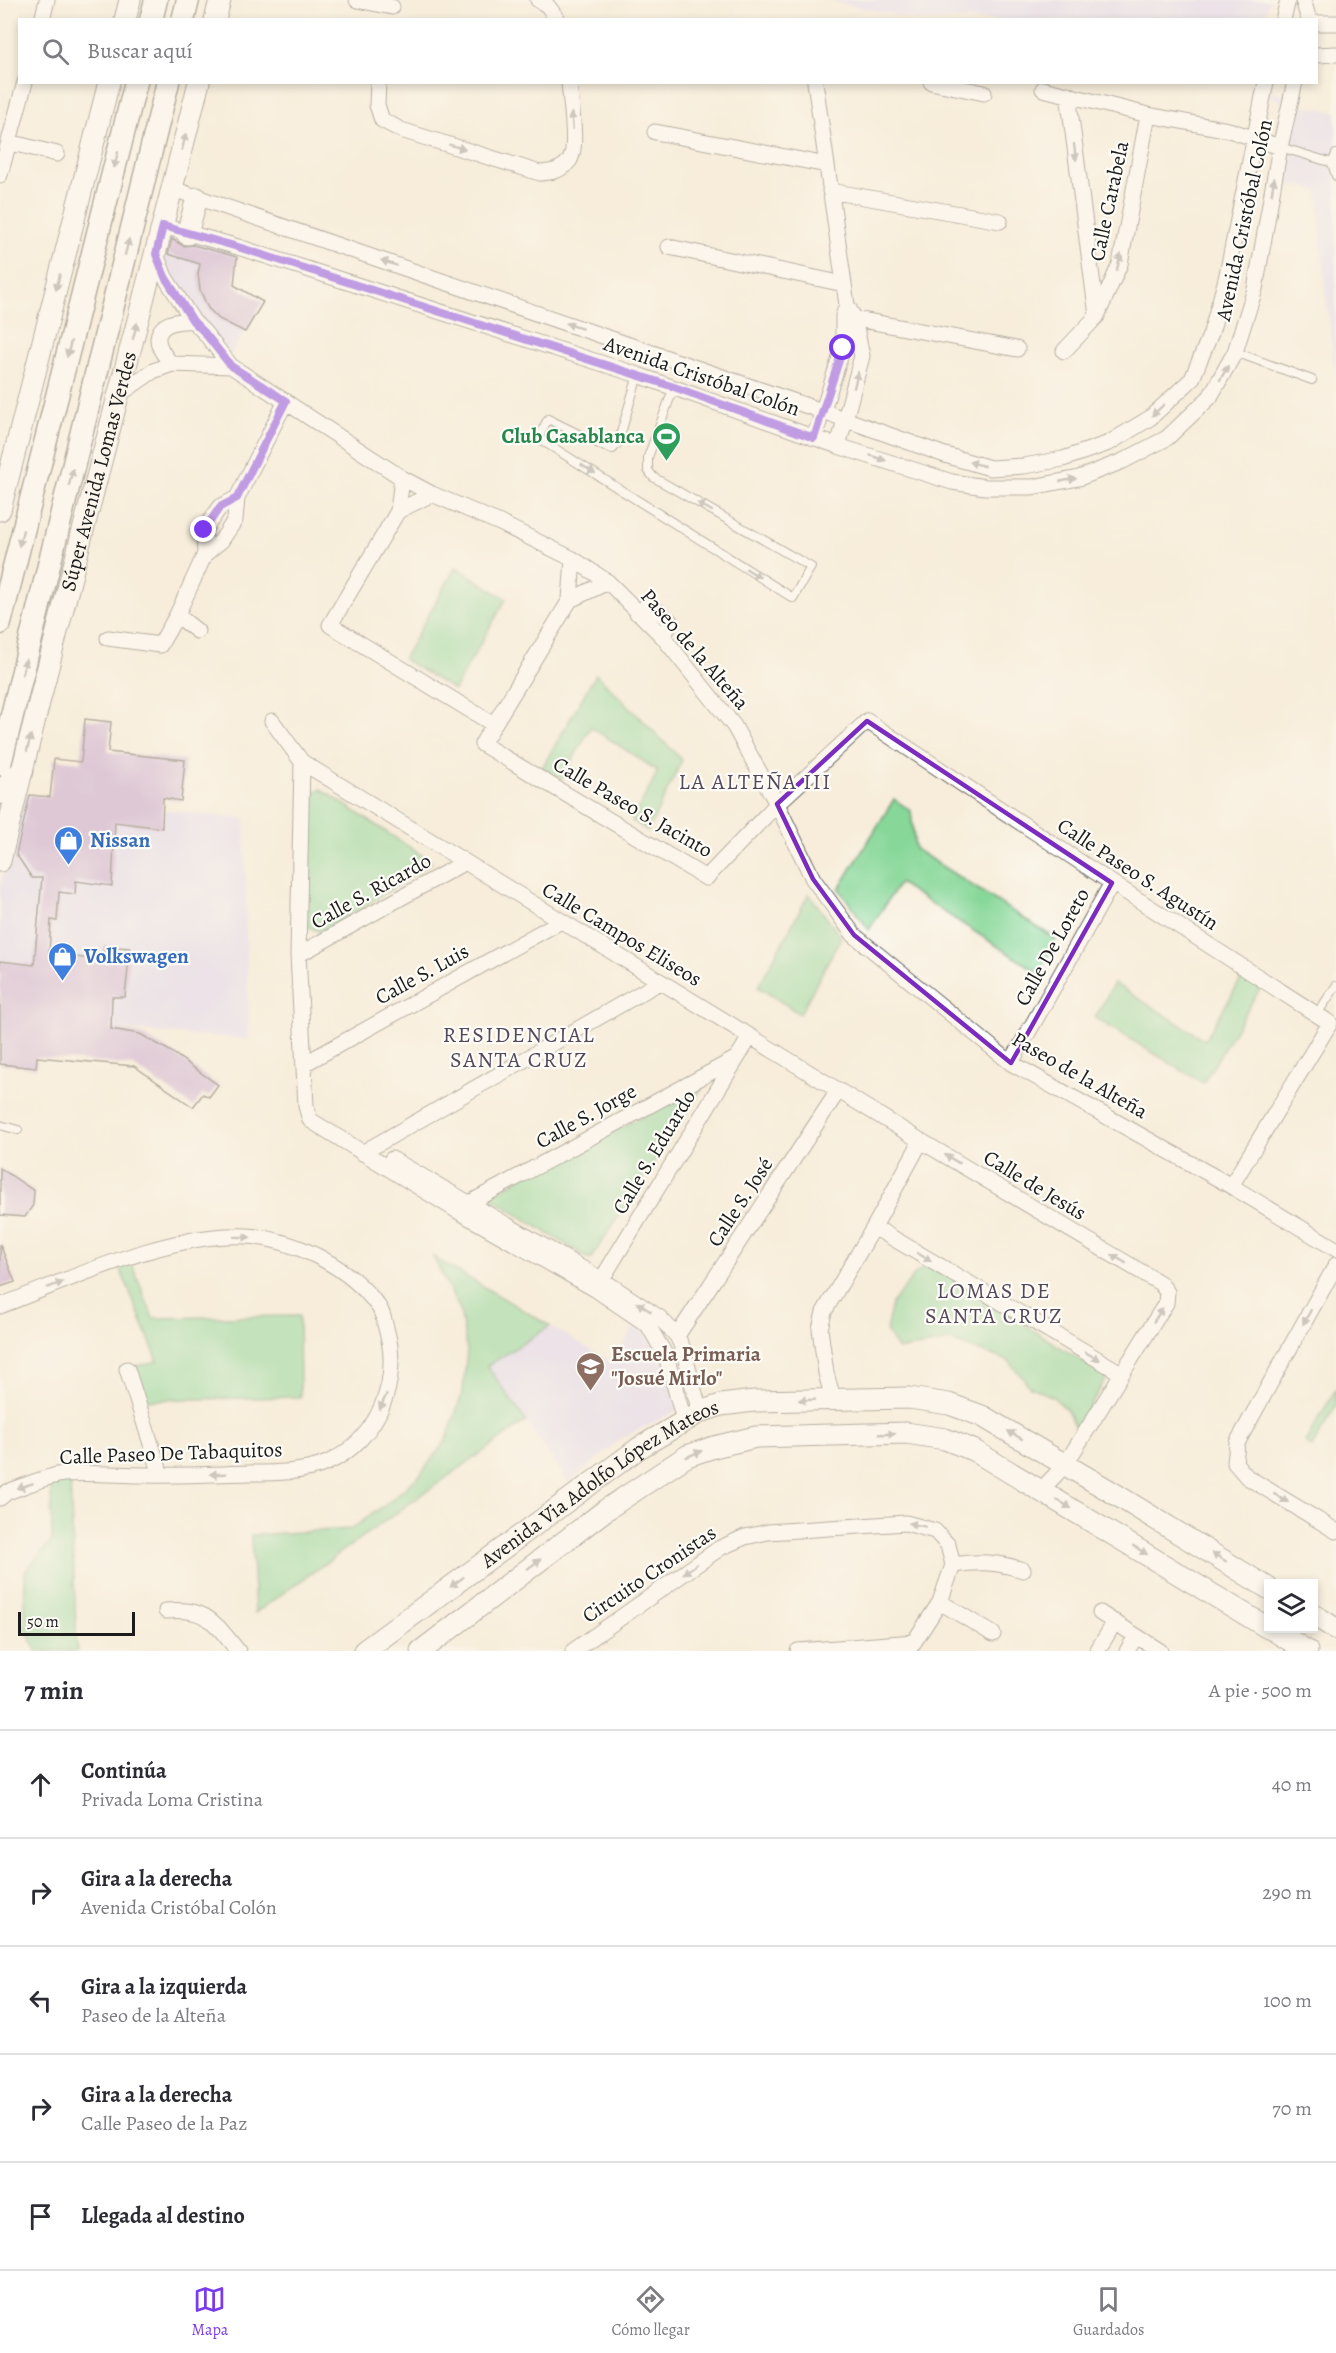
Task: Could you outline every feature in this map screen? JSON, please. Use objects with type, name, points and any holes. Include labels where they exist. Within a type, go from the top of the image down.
[{"type":"main road","points":[[126,18],[130,0]]},
{"type":"main road","points":[[152,18],[156,0]]},
{"type":"main road","points":[[184,18],[188,0]]},
{"type":"main road","points":[[216,18],[220,0]]},
{"type":"main road","points":[[0,510],[108,84]]},
{"type":"main road","points":[[0,623],[135,84]]},
{"type":"main road","name":"Súper Avenida Lomas Verdes","points":[[0,764],[168,84]]},
{"type":"main road","name":"Súper Avenida Lomas Verdes","points":[[0,861],[117,396],[199,84]]},
{"type":"main road","points":[[187,234],[197,198]]},
{"type":"main road","points":[[0,793],[22,771]]},
{"type":"main road","name":"Avenida Via Adolfo López Mateos","points":[[364,1651],[596,1478],[692,1416],[721,1405],[743,1402],[909,1398],[949,1404],[982,1416],[1264,1585]]},
{"type":"main road","name":"Avenida Via Adolfo López Mateos","points":[[421,1651],[607,1509],[687,1456],[756,1437],[906,1433],[945,1440],[973,1450],[1264,1625]]},
{"type":"main road","points":[[1318,1618],[1336,1629]]},
{"type":"main road","name":"Avenida Via Adolfo López Mateos","points":[[1277,1633],[1307,1651]]},
{"type":"street","points":[[42,18],[47,0]]},
{"type":"street","points":[[357,0],[393,9]]},
{"type":"street","points":[[538,0],[547,5],[557,18]]},
{"type":"street","points":[[1284,18],[1288,0]]},
{"type":"street","points":[[1303,0],[1308,18]]},
{"type":"street","points":[[1318,23],[1336,23]]},
{"type":"street","points":[[1318,55],[1336,54]]},
{"type":"street","points":[[0,175],[24,84]]},
{"type":"street","points":[[378,84],[377,105],[382,120],[401,130],[540,173],[556,172],[571,160],[574,145],[569,84]]},
{"type":"street","points":[[815,84],[848,313],[862,356],[838,446]]},
{"type":"street","points":[[941,84],[984,93]]},
{"type":"street","name":"Avenida Cristóbal Colón","points":[[173,189],[945,455],[990,468],[1024,466],[1063,459],[1109,443],[1150,418],[1192,379],[1211,333],[1226,279],[1266,84]]},
{"type":"street","name":"Avenida Cristóbal Colón","points":[[163,226],[238,247],[638,375],[814,438],[952,482],[985,487],[1032,487],[1078,478],[1123,461],[1167,438],[1210,397],[1235,352],[1255,288],[1280,147],[1295,84]]},
{"type":"street","points":[[1043,89],[1148,115],[1229,130],[1280,147]]},
{"type":"street","points":[[1068,94],[1097,316]]},
{"type":"street","name":"Calle Carabela","points":[[1064,351],[1097,316],[1120,264],[1148,115]]},
{"type":"street","points":[[655,132],[827,165]]},
{"type":"street","points":[[9,142],[57,154]]},
{"type":"street","points":[[830,191],[1000,222]]},
{"type":"street","points":[[669,247],[844,284]]},
{"type":"street","name":"Paseo de la Alteña","points":[[156,254],[165,277],[193,321],[231,366],[402,478],[573,559],[608,582],[663,638],[735,726],[777,804],[813,879],[854,935],[1011,1063],[1231,1186],[1336,1249]]},
{"type":"street","points":[[814,438],[843,348],[848,313]]},
{"type":"street","points":[[848,313],[1017,349]]},
{"type":"street","points":[[172,364],[161,352],[158,337],[162,328],[176,320],[193,321]]},
{"type":"street","points":[[117,396],[153,371],[172,364],[231,366]]},
{"type":"street","points":[[108,638],[160,645],[177,615],[205,554],[221,541],[236,520],[237,498],[286,401]]},
{"type":"street","points":[[402,478],[398,511],[330,625],[493,724],[570,600],[573,559]]},
{"type":"street","points":[[398,511],[432,494]]},
{"type":"street","points":[[570,600],[608,582]]},
{"type":"street","points":[[177,615],[197,631]]},
{"type":"street","name":"Calle Campos Eliseos","points":[[272,721],[302,762],[921,1141]]},
{"type":"street","name":"Calle Paseo S. Agustín","points":[[777,804],[867,721],[1112,883],[1317,1014]]},
{"type":"street","name":"Calle Paseo S. Jacinto","points":[[493,724],[482,744],[706,878],[777,804]]},
{"type":"street","points":[[302,762],[298,956],[306,1106],[367,1150],[660,1318],[677,1336],[683,1349],[692,1416]]},
{"type":"street","name":"Calle S. Ricardo","points":[[298,956],[465,862]]},
{"type":"street","name":"Calle De Loreto","points":[[1011,1063],[1112,883]]},
{"type":"street","name":"Calle S. Luis","points":[[304,1064],[561,921]]},
{"type":"street","points":[[367,1150],[660,982]]},
{"type":"street","points":[[1231,1186],[1330,1023],[1317,1014]]},
{"type":"street","name":"Calle S. Eduardo","points":[[598,1284],[750,1037]]},
{"type":"street","name":"Calle S. Jorge","points":[[463,1207],[735,1059]]},
{"type":"street","name":"Calle S. José","points":[[677,1336],[838,1091]]},
{"type":"street","points":[[834,1399],[826,1373],[820,1329],[824,1312],[921,1141]]},
{"type":"street","name":"Calle de Jesús","points":[[921,1141],[1160,1283],[1167,1292],[1166,1302],[1065,1465],[1041,1490]]},
{"type":"street","points":[[874,1227],[1121,1373]]},
{"type":"street","name":"Calle Paseo De Tabaquitos","points":[[0,1306],[145,1251],[200,1238],[248,1236],[294,1246],[330,1263],[359,1283],[380,1308],[391,1345],[389,1389],[374,1423],[352,1449],[325,1464],[284,1472],[161,1476],[61,1474],[7,1492],[0,1498]]},
{"type":"street","points":[[1336,1266],[1237,1443],[1235,1463],[1247,1477],[1336,1531]]},
{"type":"street","points":[[598,1284],[648,1325],[658,1340],[692,1416]]},
{"type":"street","points":[[127,1369],[161,1476]]},
{"type":"street","name":"Circuito Cronistas","points":[[573,1651],[720,1548],[745,1537],[768,1532],[906,1523],[935,1531],[948,1545],[953,1565]]},
{"type":"street","points":[[798,1651],[911,1646],[940,1602],[953,1565],[976,1561],[1000,1563],[1023,1570]]},
{"type":"street","points":[[940,1602],[993,1634]]},
{"type":"street","points":[[166,1611],[186,1609],[201,1613],[214,1622],[238,1651]]},
{"type":"street","points":[[1100,1613],[1160,1651]]},
{"type":"street","points":[[1097,1651],[1115,1622]]},
{"type":"street","points":[[1127,1651],[1136,1636]]},
{"type":"street","points":[[588,1640],[601,1651]]},
{"type":"lane","points":[[1280,147],[1334,163]]},
{"type":"lane","points":[[1336,154],[1334,163],[1336,176]]},
{"type":"lane","points":[[1235,352],[1312,380]]},
{"type":"lane","points":[[638,375],[618,442],[613,449],[604,447],[548,419],[538,438],[794,598],[811,567],[653,477],[648,470],[648,457],[674,387]]},
{"type":"lane","points":[[1317,1014],[1336,986]]},
{"type":"lane","points":[[0,1125],[18,1130]]},
{"type":"highlighted area","points":[[867,721],[1112,883],[1011,1063],[854,935],[813,879],[777,804]]},
{"type":"shaded area","points":[[826,0],[1270,0],[1264,18],[910,18]]},
{"type":"shaded area","points":[[1248,84],[1260,84],[1298,104],[1336,112],[1336,381],[1326,296],[1318,190],[1278,182],[1287,105]]},
{"type":"shaded area","points":[[164,228],[236,252],[234,285],[263,302],[228,359],[205,331],[157,254]]},
{"type":"shaded area","points":[[23,794],[245,819],[249,1039],[0,1021],[0,887]]},
{"type":"shaded area","name":"Escuela Primaria \"Josué Mirlo\"","points":[[637,1322],[665,1358],[680,1409],[622,1438],[569,1482],[487,1366],[550,1326],[612,1363]]},
{"type":"green space","points":[[456,567],[506,599],[454,690],[403,659]]},
{"type":"green space","points":[[596,674],[682,760],[648,831],[632,821],[658,771],[591,727],[562,779],[542,768]]},
{"type":"green space","points":[[321,789],[432,862],[361,909],[320,932],[306,926],[303,890],[308,802],[311,793]]},
{"type":"green space","points":[[894,799],[911,811],[915,849],[1056,939],[1039,973],[899,883],[869,930],[839,889]]},
{"type":"green space","points":[[809,894],[841,937],[800,1014],[758,987]]},
{"type":"green space","points":[[1243,976],[1261,987],[1203,1083],[1095,1018],[1114,983],[1205,1040]]},
{"type":"green space","points":[[703,1086],[590,1260],[490,1197],[520,1178]]},
{"type":"green space","points":[[433,1257],[550,1326],[487,1366],[526,1421],[255,1613],[251,1535],[351,1529],[389,1502],[420,1475],[447,1439],[463,1391],[467,1350],[460,1310]]},
{"type":"green space","points":[[131,1262],[153,1318],[299,1316],[300,1397],[144,1400],[133,1367],[158,1361],[119,1266]]},
{"type":"green space","points":[[930,1264],[1107,1377],[1076,1430],[1067,1410],[1053,1397],[1030,1387],[1009,1361],[951,1341],[898,1350],[886,1331],[892,1303],[917,1272]]},
{"type":"green space","points":[[1336,1389],[1336,1406],[1312,1447],[1305,1442]]},
{"type":"green space","points":[[70,1479],[77,1651],[36,1651],[25,1628],[25,1571],[52,1540],[51,1483]]},
{"type":"building","points":[[172,239],[183,246],[193,245],[237,257],[234,285],[263,302],[245,332],[219,319],[208,308],[200,290],[198,274],[200,264],[168,254]]},
{"type":"building","points":[[85,719],[111,722],[108,752],[185,760],[181,801],[163,798],[162,828],[115,822],[112,886],[76,881],[75,894],[59,892],[57,921],[51,920],[49,953],[103,961],[104,946],[130,948],[125,997],[112,997],[111,1029],[140,1034],[170,1051],[218,1085],[209,1097],[203,1094],[193,1107],[134,1066],[37,1057],[36,1068],[0,1064],[0,961],[34,965],[42,878],[32,878],[16,854],[30,795],[50,797],[54,759],[81,762]]},
{"type":"building","points":[[0,1168],[34,1191],[33,1205],[25,1217],[0,1215]]},
{"type":"building","points":[[0,1244],[15,1282],[0,1287]]},
{"type":"place","name":"Club Casablanca","points":[[666,462]]},
{"type":"place","name":"Nissan","points":[[69,866]]},
{"type":"place","name":"Volkswagen","points":[[63,982]]},
{"type":"place","name":"Escuela Primaria \"Josué Mirlo\"","points":[[590,1392]]},
{"type":"district","name":"LA ALTEÑA III","points":[[755,782]]},
{"type":"district","name":"RESIDENCIAL SANTA CRUZ","points":[[519,1048]]},
{"type":"district","name":"LOMAS DE SANTA CRUZ","points":[[994,1304]]},
{"type":"route","points":[[204,530],[220,507],[237,498],[286,401],[231,366],[193,321],[165,277],[156,254],[163,226],[238,247],[674,387],[814,438],[843,348]]}]
